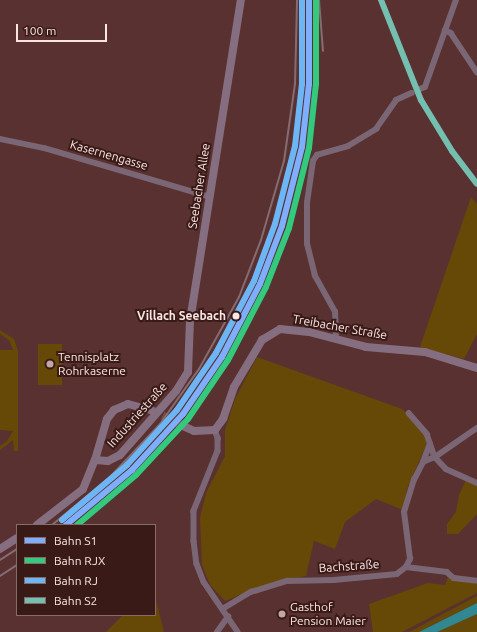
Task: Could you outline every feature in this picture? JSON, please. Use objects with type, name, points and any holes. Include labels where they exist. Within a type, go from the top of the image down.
[{"type":"street","name":"Seebacher Allee","points":[[186,376],[190,364],[190,321],[241,0]]},
{"type":"street","points":[[420,89],[425,87],[456,0]]},
{"type":"street","points":[[445,30],[450,33],[477,72]]},
{"type":"street","points":[[336,339],[335,312],[315,276],[307,244],[306,203],[314,162],[317,155],[348,146],[376,129],[396,100],[412,93]]},
{"type":"street","name":"Kasernengasse","points":[[0,138],[44,148],[210,197]]},
{"type":"street","name":"Treibacher Straße","points":[[215,430],[223,420],[234,387],[268,334],[280,329],[377,348],[425,352],[477,368]]},
{"type":"street","name":"Industriestraße","points":[[95,460],[108,461],[120,455],[186,376]]},
{"type":"street","points":[[38,524],[83,489],[95,460],[107,419],[114,410],[128,404],[151,410]]},
{"type":"street","points":[[409,413],[427,434],[435,457],[449,471],[477,483]]},
{"type":"street","points":[[183,426],[194,431],[215,430],[218,438],[218,451],[194,511],[194,541],[200,573],[224,608],[238,632]]},
{"type":"street","points":[[423,462],[435,457],[477,428]]},
{"type":"street","points":[[430,444],[414,480],[404,512],[411,550],[406,567],[447,572],[454,578],[477,581]]},
{"type":"street","points":[[0,549],[16,539]]},
{"type":"street","name":"Bachstraße","points":[[224,608],[251,592],[287,581],[334,580],[397,574],[406,567]]},
{"type":"street","points":[[216,632],[228,617]]},
{"type":"shaded area","points":[[471,197],[477,204],[477,334],[464,359],[420,347]]},
{"type":"shaded area","points":[[0,330],[14,339],[18,351],[18,451],[14,451],[13,440],[0,450],[0,446],[7,441],[13,431],[0,430],[0,350],[13,350],[9,340],[0,334]]},
{"type":"shaded area","name":"Tennisplatz Rohrkaserne","points":[[38,344],[62,344],[62,385],[38,385]]},
{"type":"shaded area","points":[[257,357],[402,409],[420,426],[427,440],[426,446],[408,486],[403,510],[376,499],[345,522],[335,549],[314,541],[306,576],[264,585],[225,601],[210,585],[202,565],[200,518],[206,493],[225,456],[225,430],[235,399]]},
{"type":"shaded area","points":[[466,480],[477,484],[477,514],[458,534],[447,534],[447,524],[456,512],[459,495]]},
{"type":"shaded area","points":[[448,577],[477,584],[477,593],[402,632],[373,632],[369,604],[428,583],[445,585]]},
{"type":"shaded area","points":[[477,596],[477,603],[419,632],[409,632]]},
{"type":"shaded area","points":[[156,600],[164,632],[106,632],[122,616],[156,616]]},
{"type":"shaded area","points":[[477,614],[477,632],[437,632],[438,631]]},
{"type":"water","points":[[477,603],[477,614],[437,632],[419,632]]},
{"type":"tunnel","points":[[152,410],[183,426]]},
{"type":"railway","points":[[53,524],[110,477],[160,424],[199,369],[239,297],[261,240],[284,161],[295,84],[297,0]]},
{"type":"railway","points":[[319,0],[323,51]]},
{"type":"railway","points":[[77,524],[83,519]]},
{"type":"railway","points":[[0,560],[16,550]]},
{"type":"railway","points":[[0,576],[16,566]]},
{"type":"rail line","name":"RJ","points":[[62,520],[127,465],[177,410],[216,353],[254,281],[275,224],[295,146],[302,84],[302,0]]},
{"type":"rail line","name":"S1","points":[[67,524],[132,470],[183,414],[222,357],[260,284],[282,226],[302,147],[309,84],[309,0]]},
{"type":"rail line","name":"RJX","points":[[78,524],[136,475],[188,419],[228,360],[266,287],[289,228],[309,148],[316,84],[316,0]]},
{"type":"rail line","name":"S2","points":[[381,0],[421,100],[452,151],[477,184]]},
{"type":"place","name":"Villach Seebach","points":[[236,316]]},
{"type":"place","name":"Tennisplatz Rohrkaserne","points":[[50,364]]},
{"type":"place","name":"Gasthof Pension Maier","points":[[282,614]]}]
